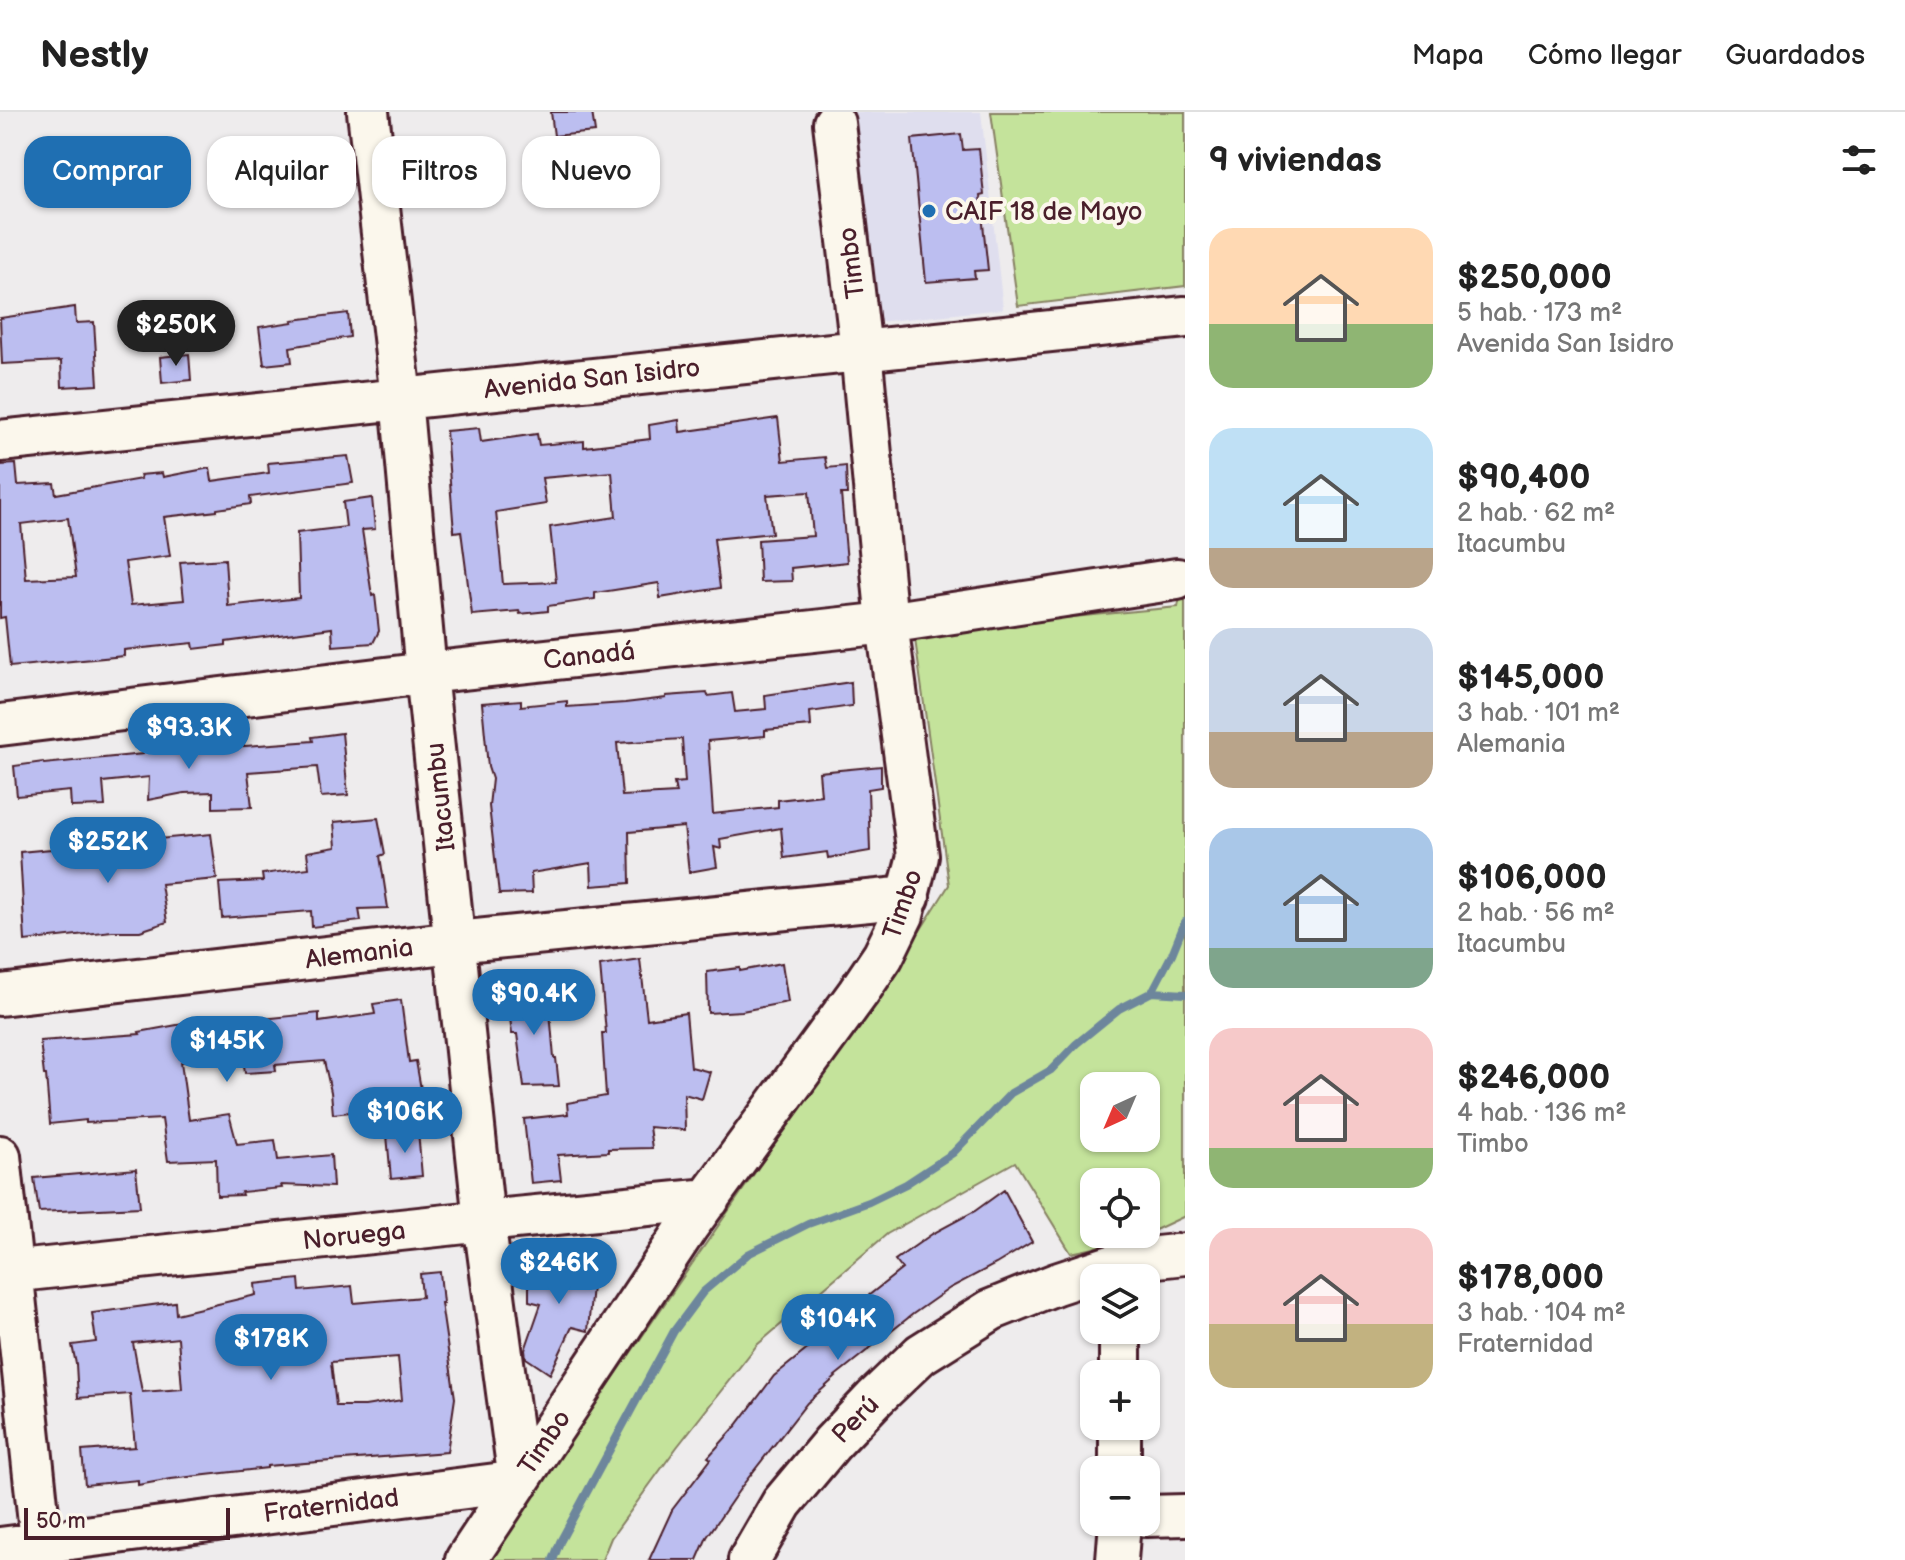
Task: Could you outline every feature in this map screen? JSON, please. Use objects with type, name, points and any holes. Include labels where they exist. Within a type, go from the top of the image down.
[{"type":"street","name":"Itacumbu","points":[[368,112],[401,398],[426,673],[484,1221],[519,1481]]},
{"type":"street","name":"Timbo","points":[[466,1560],[679,1239],[875,968],[909,897],[918,856],[887,623],[861,350],[834,123]]},
{"type":"street","name":"Avenida San Isidro","points":[[0,441],[1185,317]]},
{"type":"street","name":"Canadá","points":[[0,725],[426,673],[887,623],[1177,579]]},
{"type":"street","name":"Alemania","points":[[0,995],[455,942],[909,897]]},
{"type":"street","points":[[0,1156],[6,1272],[42,1552]]},
{"type":"street","name":"Noruega","points":[[6,1272],[709,1199]]},
{"type":"street","name":"Perú","points":[[1147,1264],[1185,1254]]},
{"type":"street","name":"Perú","points":[[749,1560],[782,1503],[832,1443],[921,1354],[991,1310],[1056,1284],[1080,1279]]},
{"type":"street","name":"Fraternidad","points":[[0,1548],[42,1552],[519,1481]]},
{"type":"street","points":[[1160,1516],[1185,1515]]},
{"type":"street","points":[[1117,1560],[1119,1536]]},
{"type":"shaded area","name":"CAIF 18 de Mayo","points":[[854,112],[981,112],[1003,309],[878,322]]},
{"type":"green space","points":[[991,112],[1185,112],[1185,286],[1018,306]]},
{"type":"green space","points":[[1185,574],[1185,1216],[1160,1228],[1160,1168],[1080,1168],[1080,1248],[1094,1248],[1071,1253],[1015,1162],[887,1234],[757,1345],[611,1538],[602,1560],[488,1560],[904,956],[949,885],[914,632],[1178,607]]},
{"type":"building","points":[[551,112],[592,112],[595,132],[554,136]]},
{"type":"building","points":[[961,134],[963,150],[979,149],[984,195],[980,196],[988,270],[974,271],[975,278],[926,282],[912,139]]},
{"type":"building","points":[[75,307],[76,323],[94,322],[98,385],[62,387],[61,361],[2,364],[0,318]]},
{"type":"building","points":[[348,313],[350,337],[290,347],[292,362],[264,365],[259,327]]},
{"type":"building","points":[[189,354],[191,380],[162,383],[160,357]]},
{"type":"building","points":[[778,418],[783,461],[825,457],[827,468],[846,466],[847,494],[841,494],[847,562],[791,568],[792,581],[760,582],[758,540],[813,536],[809,492],[767,495],[772,533],[714,539],[720,588],[660,598],[659,583],[595,593],[595,599],[548,606],[548,611],[472,615],[461,531],[454,532],[446,431],[479,428],[481,442],[537,434],[539,445],[584,441],[584,447],[650,439],[649,425],[679,420],[680,432]],"holes":[[[612,472],[616,517],[550,527],[556,582],[503,584],[496,512],[546,504],[542,478]]]},
{"type":"building","points":[[348,456],[353,483],[250,497],[251,504],[164,517],[170,556],[125,562],[131,605],[184,600],[180,562],[225,559],[228,606],[299,598],[297,533],[346,527],[343,502],[372,498],[375,529],[362,530],[379,631],[373,643],[333,646],[332,628],[194,649],[193,643],[124,650],[124,656],[10,667],[5,617],[0,618],[0,465],[16,464],[18,485],[54,483],[56,494],[141,479],[140,475],[162,473],[163,477],[210,468],[212,481],[269,473],[268,463]],"holes":[[[68,518],[76,577],[26,579],[21,524]]]},
{"type":"building","points":[[851,682],[852,706],[810,712],[811,726],[765,730],[765,736],[708,741],[713,814],[778,807],[778,800],[821,795],[819,772],[881,766],[881,787],[868,789],[870,851],[828,858],[827,852],[784,858],[781,828],[720,839],[721,849],[714,847],[717,867],[689,872],[684,827],[629,832],[630,883],[592,886],[591,863],[531,873],[532,893],[499,894],[489,806],[492,779],[488,767],[482,703],[521,700],[521,706],[567,701],[567,707],[625,703],[666,696],[732,693],[735,712],[766,709],[765,695]],"holes":[[[682,739],[685,782],[674,783],[676,793],[622,796],[617,743]]]},
{"type":"building","points":[[342,733],[348,795],[321,797],[317,767],[248,772],[252,807],[213,808],[213,792],[184,793],[148,800],[149,777],[103,782],[105,806],[71,807],[70,791],[17,796],[14,766],[143,754],[144,737],[166,736],[166,749],[199,748],[219,743],[219,748],[313,741],[312,737]]},
{"type":"building","points":[[378,818],[385,854],[380,856],[388,908],[359,909],[361,921],[312,927],[311,911],[222,918],[219,883],[263,881],[262,874],[309,868],[307,852],[336,847],[334,822]]},
{"type":"building","points":[[211,834],[217,879],[161,884],[167,922],[140,931],[112,931],[25,941],[20,852]]},
{"type":"building","points":[[640,959],[647,1019],[686,1013],[691,1067],[710,1072],[702,1099],[684,1094],[685,1130],[649,1127],[652,1148],[558,1155],[561,1180],[531,1183],[524,1119],[568,1114],[567,1103],[606,1096],[602,1033],[606,1033],[600,965]]},
{"type":"building","points":[[782,963],[788,1002],[742,1011],[708,1013],[707,972],[740,968],[740,971]]},
{"type":"building","points":[[548,988],[559,1086],[524,1087],[517,1034],[512,1034],[507,993]]},
{"type":"building","points":[[401,1000],[409,1062],[416,1061],[421,1089],[367,1091],[368,1110],[333,1114],[324,1061],[275,1065],[276,1071],[245,1073],[241,1043],[197,1050],[198,1060],[181,1062],[189,1120],[229,1114],[237,1144],[275,1140],[278,1160],[331,1155],[333,1187],[281,1185],[282,1188],[241,1192],[242,1195],[217,1196],[216,1159],[168,1161],[162,1119],[50,1124],[40,1041],[140,1034],[177,1025],[319,1013],[319,1022],[375,1014],[373,1004]]},
{"type":"building","points":[[418,1131],[422,1176],[391,1179],[387,1135]]},
{"type":"building","points":[[136,1169],[140,1207],[39,1212],[34,1178]]},
{"type":"building","points":[[1004,1190],[1032,1242],[950,1288],[835,1376],[807,1403],[742,1486],[707,1537],[697,1560],[649,1560],[672,1510],[711,1459],[708,1457],[774,1376],[902,1269],[895,1260]]},
{"type":"building","points":[[544,1251],[594,1262],[588,1331],[572,1327],[550,1374],[526,1358],[525,1350],[541,1304],[529,1301],[529,1277],[545,1279]]},
{"type":"building","points":[[440,1272],[441,1303],[455,1398],[447,1452],[267,1466],[138,1485],[138,1480],[85,1485],[82,1451],[135,1447],[130,1394],[78,1398],[72,1345],[96,1342],[92,1313],[175,1302],[176,1314],[256,1295],[255,1284],[299,1279],[300,1291],[352,1286],[354,1303],[422,1297],[420,1274]],"holes":[[[178,1338],[182,1389],[142,1392],[133,1343]],[[398,1357],[402,1400],[365,1406],[336,1406],[331,1362]]]},
{"type":"waterway","points":[[1152,992],[1185,922]]},
{"type":"waterway","points":[[553,1560],[674,1331],[703,1292],[748,1254],[808,1224],[869,1202],[906,1184],[953,1153],[1011,1093],[1051,1070],[1076,1044],[1119,1009],[1152,992],[1185,994]]},
{"type":"place","name":"CAIF 18 de Mayo","points":[[929,211]]}]
